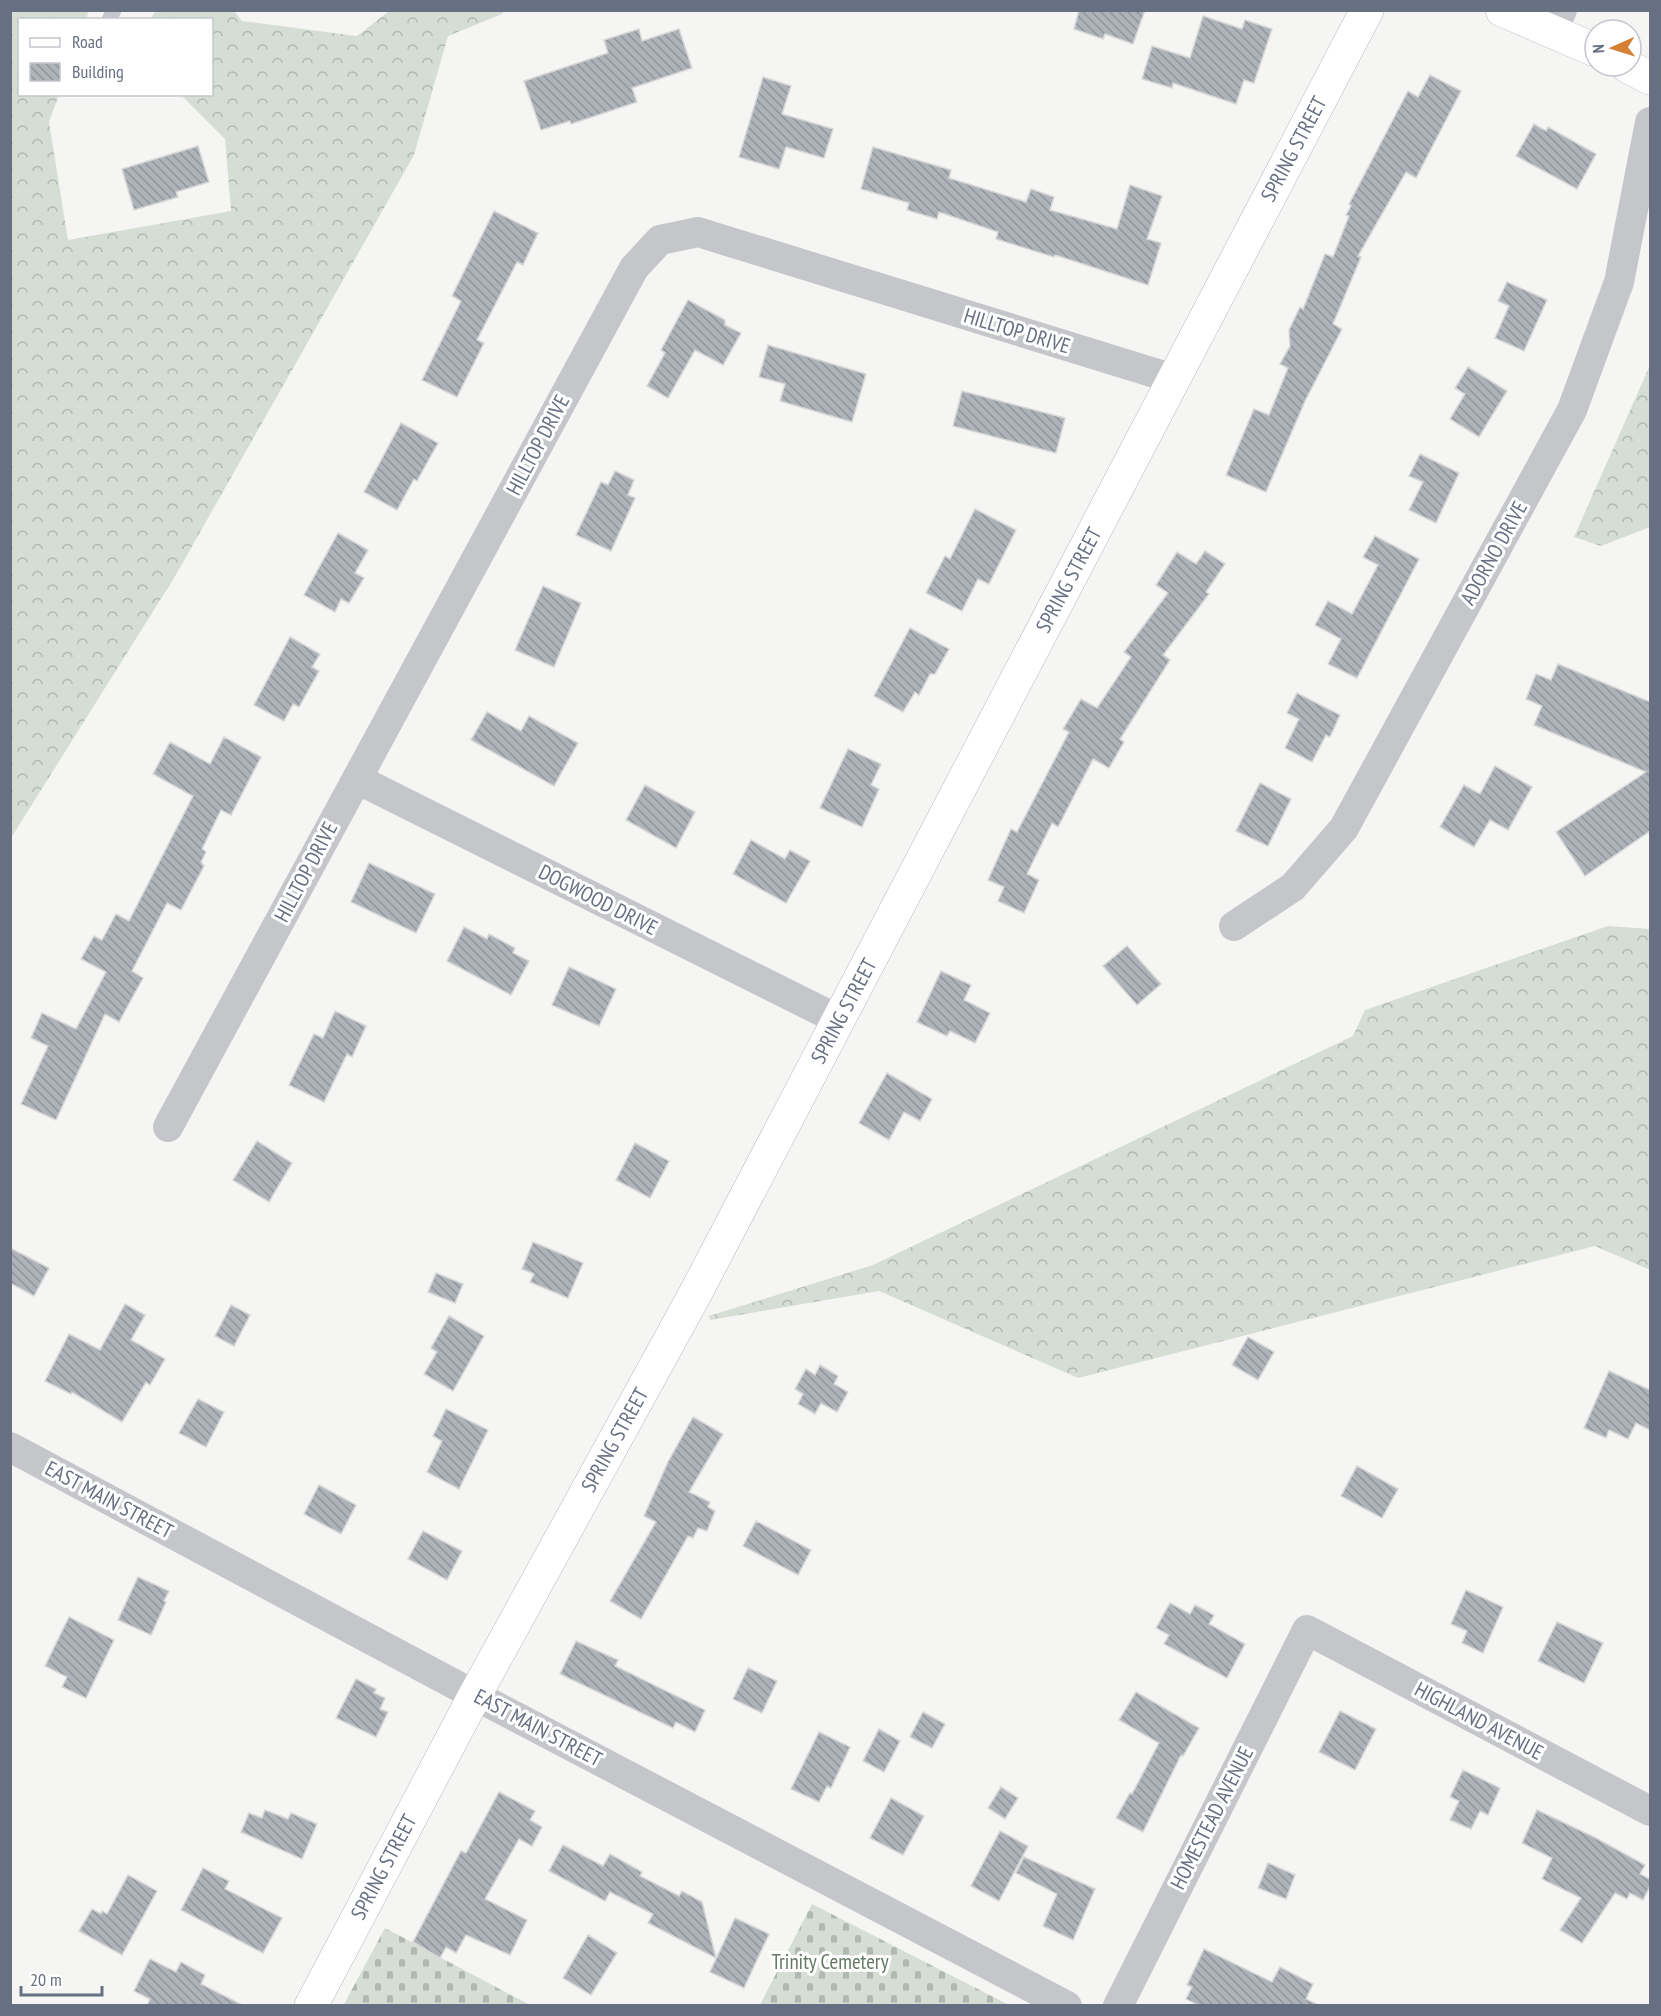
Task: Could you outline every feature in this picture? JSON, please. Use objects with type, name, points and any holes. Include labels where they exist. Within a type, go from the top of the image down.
[{"type":"street","name":"SPRING STREET","points":[[311,2006],[475,1695],[694,1296],[1367,10]]},
{"type":"street","points":[[1502,10],[1557,21],[1583,41]]},
{"type":"street","name":"ADORNO DRIVE","points":[[1234,926],[1293,886],[1344,828],[1572,410],[1619,282],[1650,122]]},
{"type":"street","name":"HILLTOP DRIVE","points":[[168,1127],[634,268],[660,240],[698,232],[1174,379]]},
{"type":"street","name":"DOGWOOD DRIVE","points":[[357,779],[839,1020]]},
{"type":"street","name":"EAST MAIN STREET","points":[[10,1447],[475,1695],[1067,2006]]},
{"type":"street","name":"HIGHLAND AVENUE","points":[[1307,1630],[1650,1811]]},
{"type":"street","name":"HOMESTEAD AVENUE","points":[[1118,2006],[1307,1630]]},
{"type":"green space","points":[[11,10],[89,11],[86,18],[18,18],[18,96],[59,96],[49,122],[68,240],[231,211],[225,139],[182,96],[213,96],[213,18],[151,18],[156,11],[234,11],[242,21],[357,36],[389,11],[504,11],[502,14],[448,36],[414,155],[174,578],[11,838]]},
{"type":"green space","points":[[1650,365],[1650,527],[1601,546],[1574,537]]},
{"type":"green space","points":[[1608,926],[1650,929],[1650,1270],[1595,1246],[1078,1378],[879,1291],[710,1320],[709,1316],[873,1265],[1353,1036],[1365,1010]]},
{"type":"green space","name":"Trinity Cemetery","points":[[812,1904],[1009,2005],[760,2005]]},
{"type":"green space","points":[[385,1928],[530,2005],[343,2006]]},
{"type":"building","points":[[1079,10],[1145,10],[1133,44],[1105,34],[1103,39],[1074,29]]},
{"type":"building","points":[[1203,16],[1242,29],[1245,20],[1272,29],[1254,83],[1244,80],[1236,104],[1173,83],[1172,88],[1142,79],[1152,46],[1190,58]]},
{"type":"building","points":[[639,29],[642,41],[679,29],[692,68],[632,88],[637,102],[571,124],[570,121],[541,130],[524,81],[608,53],[604,40]]},
{"type":"building","points":[[1430,75],[1461,91],[1416,178],[1406,172],[1358,256],[1361,257],[1333,324],[1342,329],[1305,401],[1266,492],[1226,475],[1254,409],[1269,415],[1288,368],[1280,364],[1290,346],[1289,330],[1300,307],[1303,309],[1325,254],[1333,257],[1349,216],[1346,215],[1351,206],[1349,204],[1408,91],[1418,97]]},
{"type":"building","points":[[763,77],[791,86],[782,114],[833,129],[824,158],[786,147],[779,169],[739,157]]},
{"type":"building","points":[[1534,124],[1546,131],[1548,127],[1596,154],[1577,189],[1516,156]]},
{"type":"building","points":[[198,146],[209,182],[176,192],[178,197],[134,210],[122,169]]},
{"type":"building","points":[[873,147],[951,170],[949,178],[1026,202],[1031,189],[1054,197],[1050,210],[1117,229],[1130,185],[1162,196],[1147,239],[1161,243],[1148,285],[996,239],[998,232],[939,212],[937,219],[907,210],[909,203],[861,189]]},
{"type":"building","points":[[494,211],[538,233],[523,265],[517,262],[477,340],[484,343],[457,397],[422,380],[461,301],[452,296]]},
{"type":"building","points":[[1507,282],[1547,300],[1524,351],[1495,338],[1509,306],[1498,301]]},
{"type":"building","points":[[688,300],[725,320],[725,325],[741,333],[723,365],[695,350],[668,398],[647,386],[665,353],[661,350]]},
{"type":"building","points":[[768,345],[866,374],[852,422],[780,401],[785,384],[759,377]]},
{"type":"building","points":[[1468,367],[1507,391],[1479,437],[1450,419],[1465,394],[1455,388]]},
{"type":"building","points":[[962,391],[1065,418],[1056,453],[953,426]]},
{"type":"building","points":[[401,423],[438,443],[417,481],[414,479],[397,510],[364,492]]},
{"type":"building","points":[[1420,454],[1459,473],[1436,523],[1409,510],[1423,482],[1409,476]]},
{"type":"building","points":[[615,471],[634,480],[628,495],[635,498],[611,551],[576,535],[601,482],[608,485]]},
{"type":"building","points":[[975,509],[1016,530],[989,584],[978,579],[962,611],[926,593],[945,556],[950,559]]},
{"type":"building","points":[[338,533],[368,550],[355,573],[364,578],[349,603],[341,599],[335,612],[304,595]]},
{"type":"building","points":[[1375,536],[1419,559],[1357,678],[1328,664],[1341,639],[1315,625],[1328,601],[1352,614],[1378,565],[1363,557]]},
{"type":"building","points":[[1205,551],[1225,564],[1206,592],[1209,594],[1163,655],[1170,660],[1120,739],[1124,742],[1109,768],[1093,759],[1058,827],[1052,823],[1027,874],[1039,880],[1024,913],[998,901],[1004,887],[988,880],[1011,829],[1017,832],[1069,732],[1063,729],[1081,699],[1097,708],[1131,657],[1124,652],[1168,593],[1156,585],[1177,552],[1196,564]]},
{"type":"building","points":[[543,586],[581,603],[554,667],[515,650]]},
{"type":"building","points":[[910,628],[949,649],[935,674],[930,674],[919,695],[915,692],[903,712],[874,696]]},
{"type":"building","points":[[290,637],[320,654],[312,667],[319,671],[299,707],[293,704],[284,721],[254,705]]},
{"type":"building","points":[[1558,664],[1650,702],[1650,831],[1585,876],[1556,832],[1646,772],[1534,725],[1542,706],[1526,699],[1536,674],[1551,680]]},
{"type":"building","points":[[1297,693],[1340,715],[1330,737],[1326,735],[1312,762],[1285,748],[1299,719],[1287,713]]},
{"type":"building","points":[[487,712],[521,731],[529,716],[578,743],[554,786],[471,740]]},
{"type":"building","points":[[224,737],[261,757],[231,815],[221,810],[202,849],[206,852],[201,862],[204,866],[181,910],[167,903],[132,971],[143,978],[119,1022],[105,1014],[56,1120],[21,1104],[48,1046],[31,1038],[42,1013],[76,1029],[106,972],[81,959],[94,936],[102,940],[116,914],[129,921],[193,796],[153,774],[170,742],[210,764]]},
{"type":"building","points":[[848,749],[881,764],[871,785],[879,789],[862,827],[820,808]]},
{"type":"building","points":[[1495,766],[1532,787],[1508,830],[1490,820],[1474,847],[1440,827],[1464,785],[1480,794]]},
{"type":"building","points":[[1260,783],[1291,799],[1268,846],[1236,831]]},
{"type":"building","points":[[645,785],[695,812],[676,848],[626,820]]},
{"type":"building","points":[[751,840],[785,859],[790,850],[810,861],[786,903],[733,874]]},
{"type":"building","points":[[369,863],[435,894],[416,933],[351,902]]},
{"type":"building","points":[[464,927],[487,939],[489,934],[515,948],[513,953],[529,961],[511,995],[447,961]]},
{"type":"building","points":[[1127,946],[1161,984],[1137,1005],[1103,966]]},
{"type":"building","points":[[569,967],[616,989],[599,1026],[552,1005]]},
{"type":"building","points":[[941,971],[971,985],[964,1000],[990,1013],[975,1043],[950,1031],[947,1036],[917,1022]]},
{"type":"building","points":[[335,1011],[366,1026],[352,1057],[347,1054],[324,1102],[289,1085],[314,1034],[323,1038]]},
{"type":"building","points":[[887,1073],[932,1099],[920,1121],[904,1112],[889,1140],[859,1123]]},
{"type":"building","points":[[257,1141],[292,1163],[269,1202],[233,1180]]},
{"type":"building","points":[[635,1143],[669,1161],[650,1198],[616,1180]]},
{"type":"building","points":[[533,1242],[583,1263],[568,1298],[530,1282],[534,1274],[522,1269]]},
{"type":"building","points":[[10,1248],[49,1268],[34,1296],[10,1283]]},
{"type":"building","points":[[436,1273],[463,1284],[455,1303],[428,1292]]},
{"type":"building","points":[[125,1304],[145,1315],[131,1340],[165,1359],[150,1385],[146,1382],[122,1422],[72,1392],[71,1394],[45,1381],[69,1334],[100,1350]]},
{"type":"building","points":[[231,1305],[250,1315],[234,1346],[215,1336]]},
{"type":"building","points":[[449,1316],[484,1336],[453,1391],[424,1374],[437,1352],[431,1348]]},
{"type":"building","points":[[1248,1337],[1274,1352],[1258,1380],[1232,1365]]},
{"type":"building","points":[[820,1365],[838,1376],[834,1384],[848,1392],[837,1412],[821,1403],[815,1414],[798,1404],[803,1394],[795,1389],[806,1369],[815,1375]]},
{"type":"building","points":[[1609,1371],[1650,1390],[1650,1430],[1636,1423],[1628,1439],[1609,1430],[1606,1438],[1584,1428]]},
{"type":"building","points":[[198,1399],[224,1412],[206,1447],[179,1433]]},
{"type":"building","points":[[446,1409],[488,1430],[459,1489],[427,1472],[442,1441],[433,1436]]},
{"type":"building","points":[[693,1417],[723,1434],[689,1492],[710,1502],[708,1507],[715,1511],[707,1531],[698,1528],[693,1538],[688,1536],[641,1619],[610,1601],[656,1522],[644,1516],[668,1462]]},
{"type":"building","points":[[1357,1466],[1398,1489],[1382,1518],[1341,1496]]},
{"type":"building","points":[[319,1485],[356,1505],[341,1534],[304,1514]]},
{"type":"building","points":[[756,1521],[811,1550],[798,1575],[743,1546]]},
{"type":"building","points":[[423,1531],[462,1551],[447,1580],[408,1559]]},
{"type":"building","points":[[138,1577],[169,1591],[151,1635],[118,1620]]},
{"type":"building","points":[[1466,1590],[1503,1607],[1483,1653],[1462,1643],[1467,1631],[1451,1624]]},
{"type":"building","points":[[1170,1603],[1190,1614],[1195,1605],[1214,1615],[1209,1624],[1245,1644],[1227,1678],[1164,1644],[1169,1635],[1156,1628]]},
{"type":"building","points":[[69,1617],[114,1640],[86,1698],[62,1687],[67,1677],[45,1666]]},
{"type":"building","points":[[1557,1622],[1603,1643],[1584,1683],[1538,1661]]},
{"type":"building","points":[[576,1641],[618,1660],[615,1666],[705,1710],[695,1732],[676,1722],[673,1728],[560,1674]]},
{"type":"building","points":[[748,1668],[777,1681],[762,1713],[733,1699]]},
{"type":"building","points":[[356,1679],[376,1689],[374,1693],[385,1698],[380,1709],[388,1712],[376,1737],[336,1718]]},
{"type":"building","points":[[1136,1692],[1199,1728],[1183,1756],[1181,1755],[1143,1832],[1116,1818],[1130,1793],[1132,1794],[1159,1743],[1119,1720]]},
{"type":"building","points":[[1340,1711],[1376,1729],[1355,1770],[1319,1752]]},
{"type":"building","points":[[923,1712],[945,1724],[932,1748],[910,1737]]},
{"type":"building","points":[[879,1729],[900,1741],[884,1772],[863,1761]]},
{"type":"building","points":[[819,1732],[850,1747],[831,1788],[827,1786],[819,1802],[791,1789]]},
{"type":"building","points":[[1463,1770],[1500,1788],[1488,1815],[1480,1811],[1471,1829],[1450,1820],[1459,1801],[1450,1797]]},
{"type":"building","points":[[1001,1787],[1018,1798],[1005,1819],[988,1808]]},
{"type":"building","points":[[499,1792],[535,1811],[530,1820],[542,1827],[532,1846],[519,1839],[485,1899],[527,1920],[510,1955],[466,1935],[456,1953],[446,1947],[440,1958],[413,1942],[461,1851],[466,1853]]},
{"type":"building","points":[[891,1798],[924,1816],[903,1855],[870,1838]]},
{"type":"building","points":[[265,1810],[288,1819],[291,1813],[317,1824],[302,1859],[241,1832],[249,1813],[262,1818]]},
{"type":"building","points":[[1537,1810],[1594,1837],[1645,1865],[1640,1874],[1650,1879],[1650,1886],[1643,1900],[1630,1893],[1627,1899],[1615,1893],[1582,1943],[1560,1930],[1581,1898],[1542,1879],[1552,1858],[1522,1843]]},
{"type":"building","points":[[1000,1831],[1028,1846],[999,1901],[971,1886]]},
{"type":"building","points":[[563,1845],[603,1866],[610,1854],[642,1872],[640,1876],[679,1896],[682,1891],[702,1902],[716,1958],[648,1923],[653,1914],[610,1892],[605,1901],[549,1871]]},
{"type":"building","points":[[1024,1857],[1095,1889],[1073,1940],[1043,1926],[1057,1894],[1016,1873]]},
{"type":"building","points":[[1268,1863],[1295,1875],[1286,1899],[1258,1888]]},
{"type":"building","points":[[203,1868],[229,1881],[225,1889],[282,1918],[263,1953],[181,1910]]},
{"type":"building","points":[[128,1875],[157,1891],[122,1955],[79,1931],[92,1909],[101,1914],[102,1911],[107,1914]]},
{"type":"building","points":[[735,1918],[769,1934],[744,1988],[710,1972]]},
{"type":"building","points":[[588,1935],[617,1953],[591,1995],[563,1978]]},
{"type":"building","points":[[1204,1949],[1272,1982],[1280,1967],[1313,1984],[1306,1999],[1320,2006],[1200,2006],[1186,1999],[1192,1987],[1187,1985]]},
{"type":"building","points":[[150,1959],[176,1972],[181,1962],[205,1975],[201,1984],[244,2006],[147,2006],[150,1999],[134,1991]]}]
